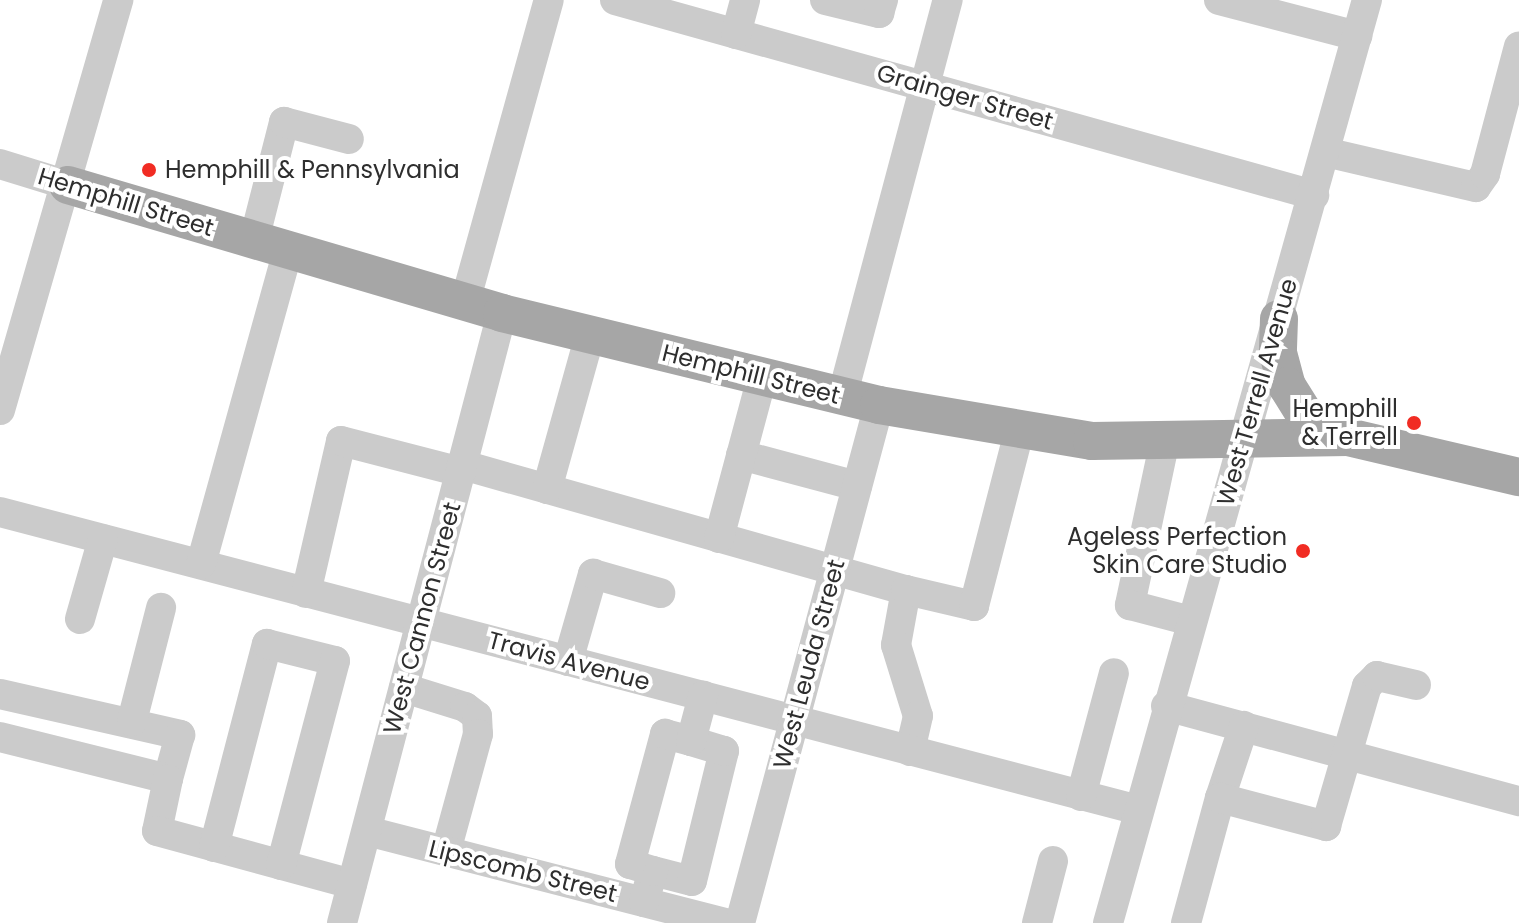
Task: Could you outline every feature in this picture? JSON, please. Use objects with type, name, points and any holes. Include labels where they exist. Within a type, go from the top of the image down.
[{"type":"main road","name":"Hemphill Street","points":[[68,185],[502,313],[879,405],[1019,432],[1092,441],[1330,437],[1394,444],[1519,477]]},
{"type":"main road","points":[[1279,319],[1278,353],[1287,386],[1305,415],[1330,437]]},
{"type":"street","points":[[2,396],[68,185],[118,0]]},
{"type":"street","points":[[465,302],[549,0]]},
{"type":"street","name":"Grainger Street","points":[[615,0],[1314,195]]},
{"type":"street","points":[[736,34],[745,0]]},
{"type":"street","points":[[825,0],[879,13],[883,0]]},
{"type":"street","points":[[842,397],[948,0]]},
{"type":"street","points":[[1219,0],[1357,36]]},
{"type":"street","name":"West Terrell Avenue","points":[[1108,923],[1166,706],[1279,319],[1367,0]]},
{"type":"street","points":[[1325,152],[1476,187],[1485,174],[1518,56]]},
{"type":"street","points":[[201,564],[271,245],[284,122],[349,139]]},
{"type":"street","name":"Hemphill Street","points":[[0,164],[68,185]]},
{"type":"street","name":"West Cannon Street","points":[[342,923],[502,313]]},
{"type":"street","points":[[547,489],[590,335]]},
{"type":"street","points":[[719,538],[762,377]]},
{"type":"street","name":"West Leuda Street","points":[[740,923],[879,405]]},
{"type":"street","points":[[306,593],[341,441],[547,489],[834,571],[974,606],[1019,432]]},
{"type":"street","points":[[1165,440],[1152,521],[1130,605],[1191,621]]},
{"type":"street","points":[[741,455],[857,486]]},
{"type":"street","name":"Travis Avenue","points":[[0,512],[1138,810]]},
{"type":"street","points":[[80,619],[103,539]]},
{"type":"street","points":[[568,661],[593,574],[660,593]]},
{"type":"street","points":[[906,590],[896,645],[918,716],[910,751]]},
{"type":"street","points":[[132,721],[161,608]]},
{"type":"street","points":[[214,847],[267,644],[335,661],[281,865]]},
{"type":"street","points":[[1081,796],[1114,673]]},
{"type":"street","points":[[1220,798],[1326,826],[1367,686],[1377,676],[1416,685]]},
{"type":"street","points":[[404,688],[465,707],[477,716],[478,734],[446,851]]},
{"type":"street","points":[[0,694],[132,721],[180,735],[157,831],[352,884]]},
{"type":"street","points":[[691,741],[703,696]]},
{"type":"street","points":[[1166,706],[1519,801]]},
{"type":"street","points":[[1186,923],[1220,798],[1244,726]]},
{"type":"street","points":[[665,734],[724,751],[692,881],[653,871],[630,864],[665,734]]},
{"type":"street","points":[[0,737],[168,779]]},
{"type":"street","name":"Lipscomb Street","points":[[367,831],[726,923]]},
{"type":"street","points":[[1037,923],[1053,861]]},
{"type":"street","points":[[644,902],[653,871]]},
{"type":"place","name":"Hemphill & Pennsylvania","points":[[149,170]]},
{"type":"place","name":"Hemphill & Terrell","points":[[1414,423]]},
{"type":"place","name":"Ageless Perfection Skin Care Studio","points":[[1303,551]]}]
